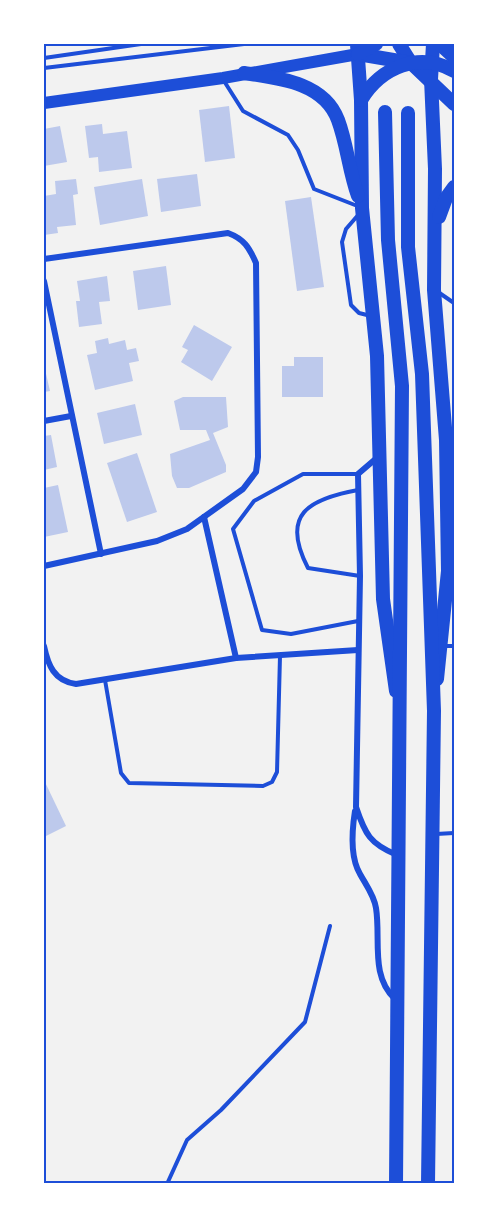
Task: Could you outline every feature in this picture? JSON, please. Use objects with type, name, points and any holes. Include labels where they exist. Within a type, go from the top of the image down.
[{"type":"main road","points":[[44,103],[223,78],[376,44]]},
{"type":"main road","points":[[399,44],[411,63],[431,79],[454,104]]},
{"type":"main road","points":[[433,44],[431,79],[435,227],[434,290],[450,437],[448,646],[434,711]]},
{"type":"main road","points":[[440,44],[454,57]]},
{"type":"main road","points":[[358,49],[411,63],[431,62],[454,71]]},
{"type":"main road","points":[[358,49],[362,208],[377,356],[383,599],[399,714]]},
{"type":"main road","points":[[361,100],[382,74],[411,63]]},
{"type":"main road","points":[[244,73],[291,81],[313,89],[329,104],[338,119],[349,169],[362,208]]},
{"type":"main road","points":[[385,112],[388,240],[402,386],[396,1184]]},
{"type":"main road","points":[[408,113],[408,247],[422,374],[434,711],[428,1184]]},
{"type":"main road","points":[[435,227],[446,198],[454,187]]},
{"type":"street","points":[[44,259],[228,232],[240,237],[248,246],[256,263],[256,472],[243,489],[187,529],[157,541],[44,566]]},
{"type":"street","points":[[44,281],[101,554]]},
{"type":"street","points":[[44,421],[71,416]]},
{"type":"street","points":[[380,456],[358,474],[360,576],[356,807],[351,833],[358,873],[376,906],[377,950],[383,988],[397,1001]]},
{"type":"street","points":[[204,516],[236,658]]},
{"type":"street","points":[[44,646],[50,668],[64,681],[76,684],[236,658],[358,650]]},
{"type":"street","points":[[356,807],[364,832],[380,848],[398,855]]},
{"type":"lane","points":[[44,58],[141,44]]},
{"type":"lane","points":[[44,68],[244,44]]},
{"type":"lane","points":[[223,78],[243,111],[288,135],[298,150],[314,189],[362,208],[346,229],[342,242],[351,305],[359,313],[373,316]]},
{"type":"lane","points":[[434,290],[454,303]]},
{"type":"lane","points":[[358,474],[303,474],[254,501],[233,530],[262,630],[291,634],[358,621]]},
{"type":"lane","points":[[359,490],[327,495],[306,508],[297,525],[298,549],[308,568],[360,576]]},
{"type":"lane","points":[[104,679],[121,772],[129,783],[263,786],[272,782],[277,772],[280,656]]},
{"type":"lane","points":[[432,835],[454,833]]},
{"type":"lane","points":[[167,1184],[187,1140],[220,1110],[305,1022],[330,926]]},
{"type":"building","points":[[229,106],[235,158],[205,162],[199,110]]},
{"type":"building","points":[[102,124],[103,134],[127,131],[132,168],[99,172],[98,157],[89,158],[85,126]]},
{"type":"building","points":[[60,126],[67,162],[44,166],[44,129]]},
{"type":"building","points":[[197,174],[201,206],[161,212],[157,179]]},
{"type":"building","points":[[76,179],[78,194],[73,195],[76,225],[57,227],[58,233],[44,235],[44,196],[56,194],[55,181]]},
{"type":"building","points":[[142,179],[148,216],[100,225],[94,187]]},
{"type":"building","points":[[311,197],[324,287],[297,291],[285,201]]},
{"type":"building","points":[[166,266],[171,305],[138,310],[133,271]]},
{"type":"building","points":[[107,276],[110,301],[99,302],[102,324],[79,327],[76,301],[80,301],[77,281]]},
{"type":"building","points":[[194,325],[232,347],[212,381],[181,362],[188,350],[182,347]]},
{"type":"building","points":[[108,338],[109,344],[125,340],[127,350],[136,348],[139,361],[129,363],[133,381],[95,390],[87,355],[97,353],[95,341]]},
{"type":"building","points":[[294,357],[323,357],[323,397],[282,397],[282,366],[294,366]]},
{"type":"building","points":[[44,365],[50,391],[44,392]]},
{"type":"building","points":[[183,397],[226,397],[228,427],[213,433],[226,465],[226,472],[189,488],[177,488],[172,476],[170,454],[210,440],[206,430],[180,430],[174,401]]},
{"type":"building","points":[[135,404],[142,435],[104,444],[97,413]]},
{"type":"building","points":[[51,435],[57,467],[44,470],[44,436]]},
{"type":"building","points":[[137,453],[157,512],[127,522],[107,463]]},
{"type":"building","points":[[58,485],[68,532],[44,537],[44,488]]},
{"type":"building","points":[[44,780],[66,826],[44,837]]}]
